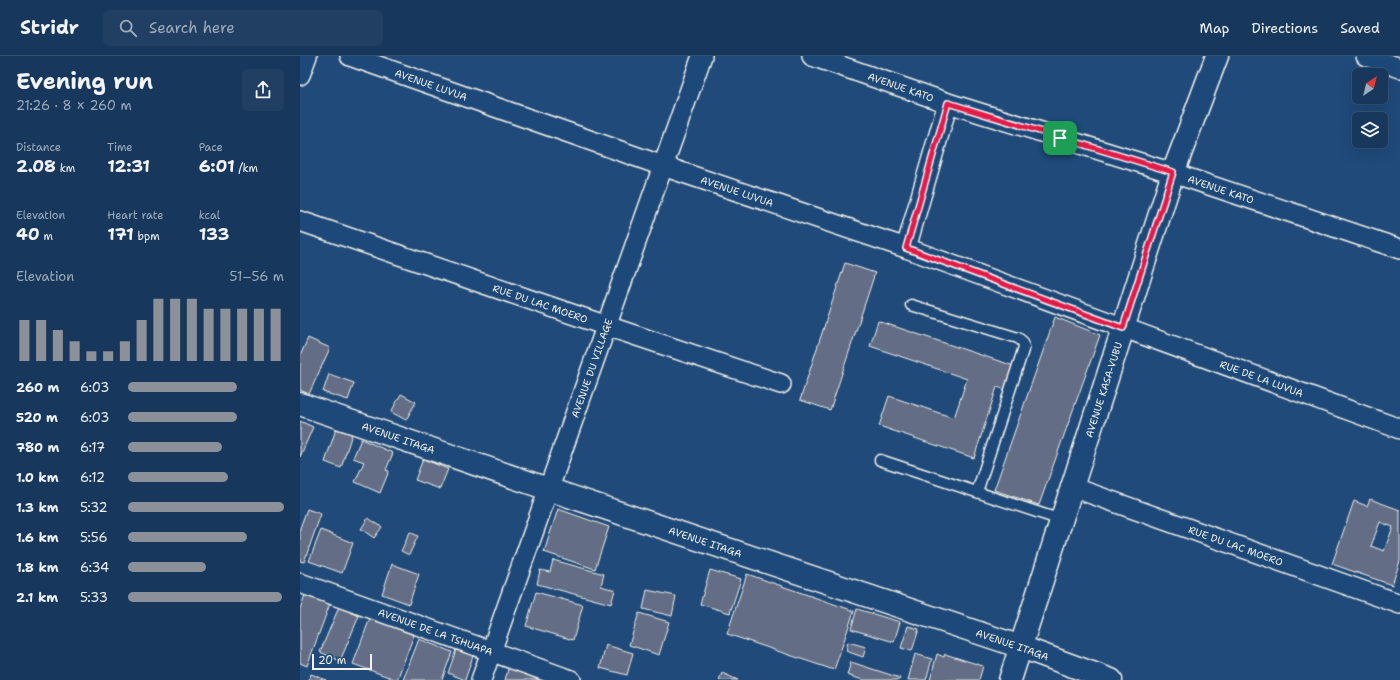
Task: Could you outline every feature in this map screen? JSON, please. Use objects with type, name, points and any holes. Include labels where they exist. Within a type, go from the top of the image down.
[{"type":"street","points":[[300,75],[307,56]]},
{"type":"street","name":"AVENUE LUVUA","points":[[350,56],[663,166],[906,248],[1123,328]]},
{"type":"street","name":"AVENUE DU VILLAGE","points":[[481,680],[702,56]]},
{"type":"street","name":"AVENUE KATO","points":[[812,56],[948,103],[1173,172],[1400,249]]},
{"type":"street","name":"AVENUE KASA-VUBU","points":[[1010,680],[1173,172],[1217,56]]},
{"type":"street","points":[[1366,56],[1400,68]]},
{"type":"street","points":[[906,248],[948,103]]},
{"type":"street","name":"RUE DU LAC MOERO","points":[[300,221],[781,384]]},
{"type":"street","name":"RUE DE LA LUVUA","points":[[1123,328],[1400,429]]},
{"type":"street","name":"AVENUE ITAGA","points":[[300,404],[548,490],[1021,647],[1111,680]]},
{"type":"street","name":"RUE DU LAC MOERO","points":[[1072,487],[1400,604]]},
{"type":"street","name":"AVENUE DE LA TSHUAPA","points":[[300,582],[571,680]]},
{"type":"lane","points":[[911,305],[1018,338],[1023,342],[1024,347],[977,492]]},
{"type":"lane","points":[[880,460],[1061,520]]},
{"type":"building","points":[[845,263],[875,273],[830,410],[800,400]]},
{"type":"building","points":[[1055,317],[1100,335],[1039,505],[994,490]]},
{"type":"building","points":[[878,321],[1014,366],[1006,390],[997,387],[974,458],[879,426],[889,396],[954,418],[967,379],[870,346]]},
{"type":"building","points":[[308,338],[330,348],[309,394],[300,390],[300,356]]},
{"type":"building","points":[[329,374],[354,383],[348,400],[323,392]]},
{"type":"building","points":[[401,394],[416,402],[406,420],[391,412]]},
{"type":"building","points":[[300,421],[313,427],[300,457]]},
{"type":"building","points":[[336,429],[352,434],[341,468],[325,462]]},
{"type":"building","points":[[361,439],[393,453],[386,470],[389,471],[380,493],[355,482],[364,462],[353,458]]},
{"type":"building","points":[[423,459],[448,469],[440,489],[415,480]]},
{"type":"building","points":[[1370,499],[1400,510],[1400,561],[1392,585],[1332,564],[1354,501],[1367,506]],"holes":[[[1380,522],[1393,527],[1384,551],[1371,546]]]},
{"type":"building","points":[[307,509],[321,514],[304,562],[300,561],[300,528]]},
{"type":"building","points":[[558,509],[609,527],[595,569],[544,552]]},
{"type":"building","points":[[368,518],[382,527],[374,538],[361,529]]},
{"type":"building","points":[[321,530],[353,543],[342,573],[309,561]]},
{"type":"building","points":[[410,532],[418,536],[409,555],[401,551]]},
{"type":"building","points":[[553,560],[604,574],[601,586],[615,590],[611,604],[537,584],[540,570],[550,572]]},
{"type":"building","points":[[392,564],[419,574],[409,604],[382,594]]},
{"type":"building","points":[[710,570],[741,579],[730,613],[700,604]]},
{"type":"building","points":[[747,574],[854,611],[834,670],[727,634]]},
{"type":"building","points":[[647,590],[676,596],[672,616],[643,609]]},
{"type":"building","points":[[306,592],[331,601],[307,666],[300,663],[300,609]]},
{"type":"building","points":[[536,592],[583,605],[573,640],[526,626]]},
{"type":"building","points":[[339,607],[359,616],[340,661],[320,652]]},
{"type":"building","points":[[857,609],[900,622],[894,642],[851,629]]},
{"type":"building","points":[[639,613],[669,622],[659,655],[629,645]]},
{"type":"building","points":[[370,618],[414,635],[397,680],[353,664]]},
{"type":"building","points":[[908,626],[919,629],[912,651],[901,648]]},
{"type":"building","points":[[419,639],[452,652],[442,680],[403,680]]},
{"type":"building","points":[[848,642],[866,647],[863,657],[846,651]]},
{"type":"building","points":[[458,644],[475,650],[465,680],[448,673]]},
{"type":"building","points":[[606,645],[633,653],[627,675],[600,668]]},
{"type":"building","points":[[915,654],[932,659],[926,680],[908,680]]},
{"type":"building","points":[[937,654],[944,657],[945,654],[983,666],[979,680],[930,680]]},
{"type":"building","points":[[851,662],[900,678],[899,680],[863,680],[847,675]]},
{"type":"building","points":[[509,666],[552,680],[505,680]]},
{"type":"building","points":[[722,673],[738,680],[719,680]]},
{"type":"building","points":[[311,674],[326,680],[309,680]]},
{"type":"route","points":[[948,103],[1060,138],[1173,172],[1123,328],[906,248],[948,103]]}]
